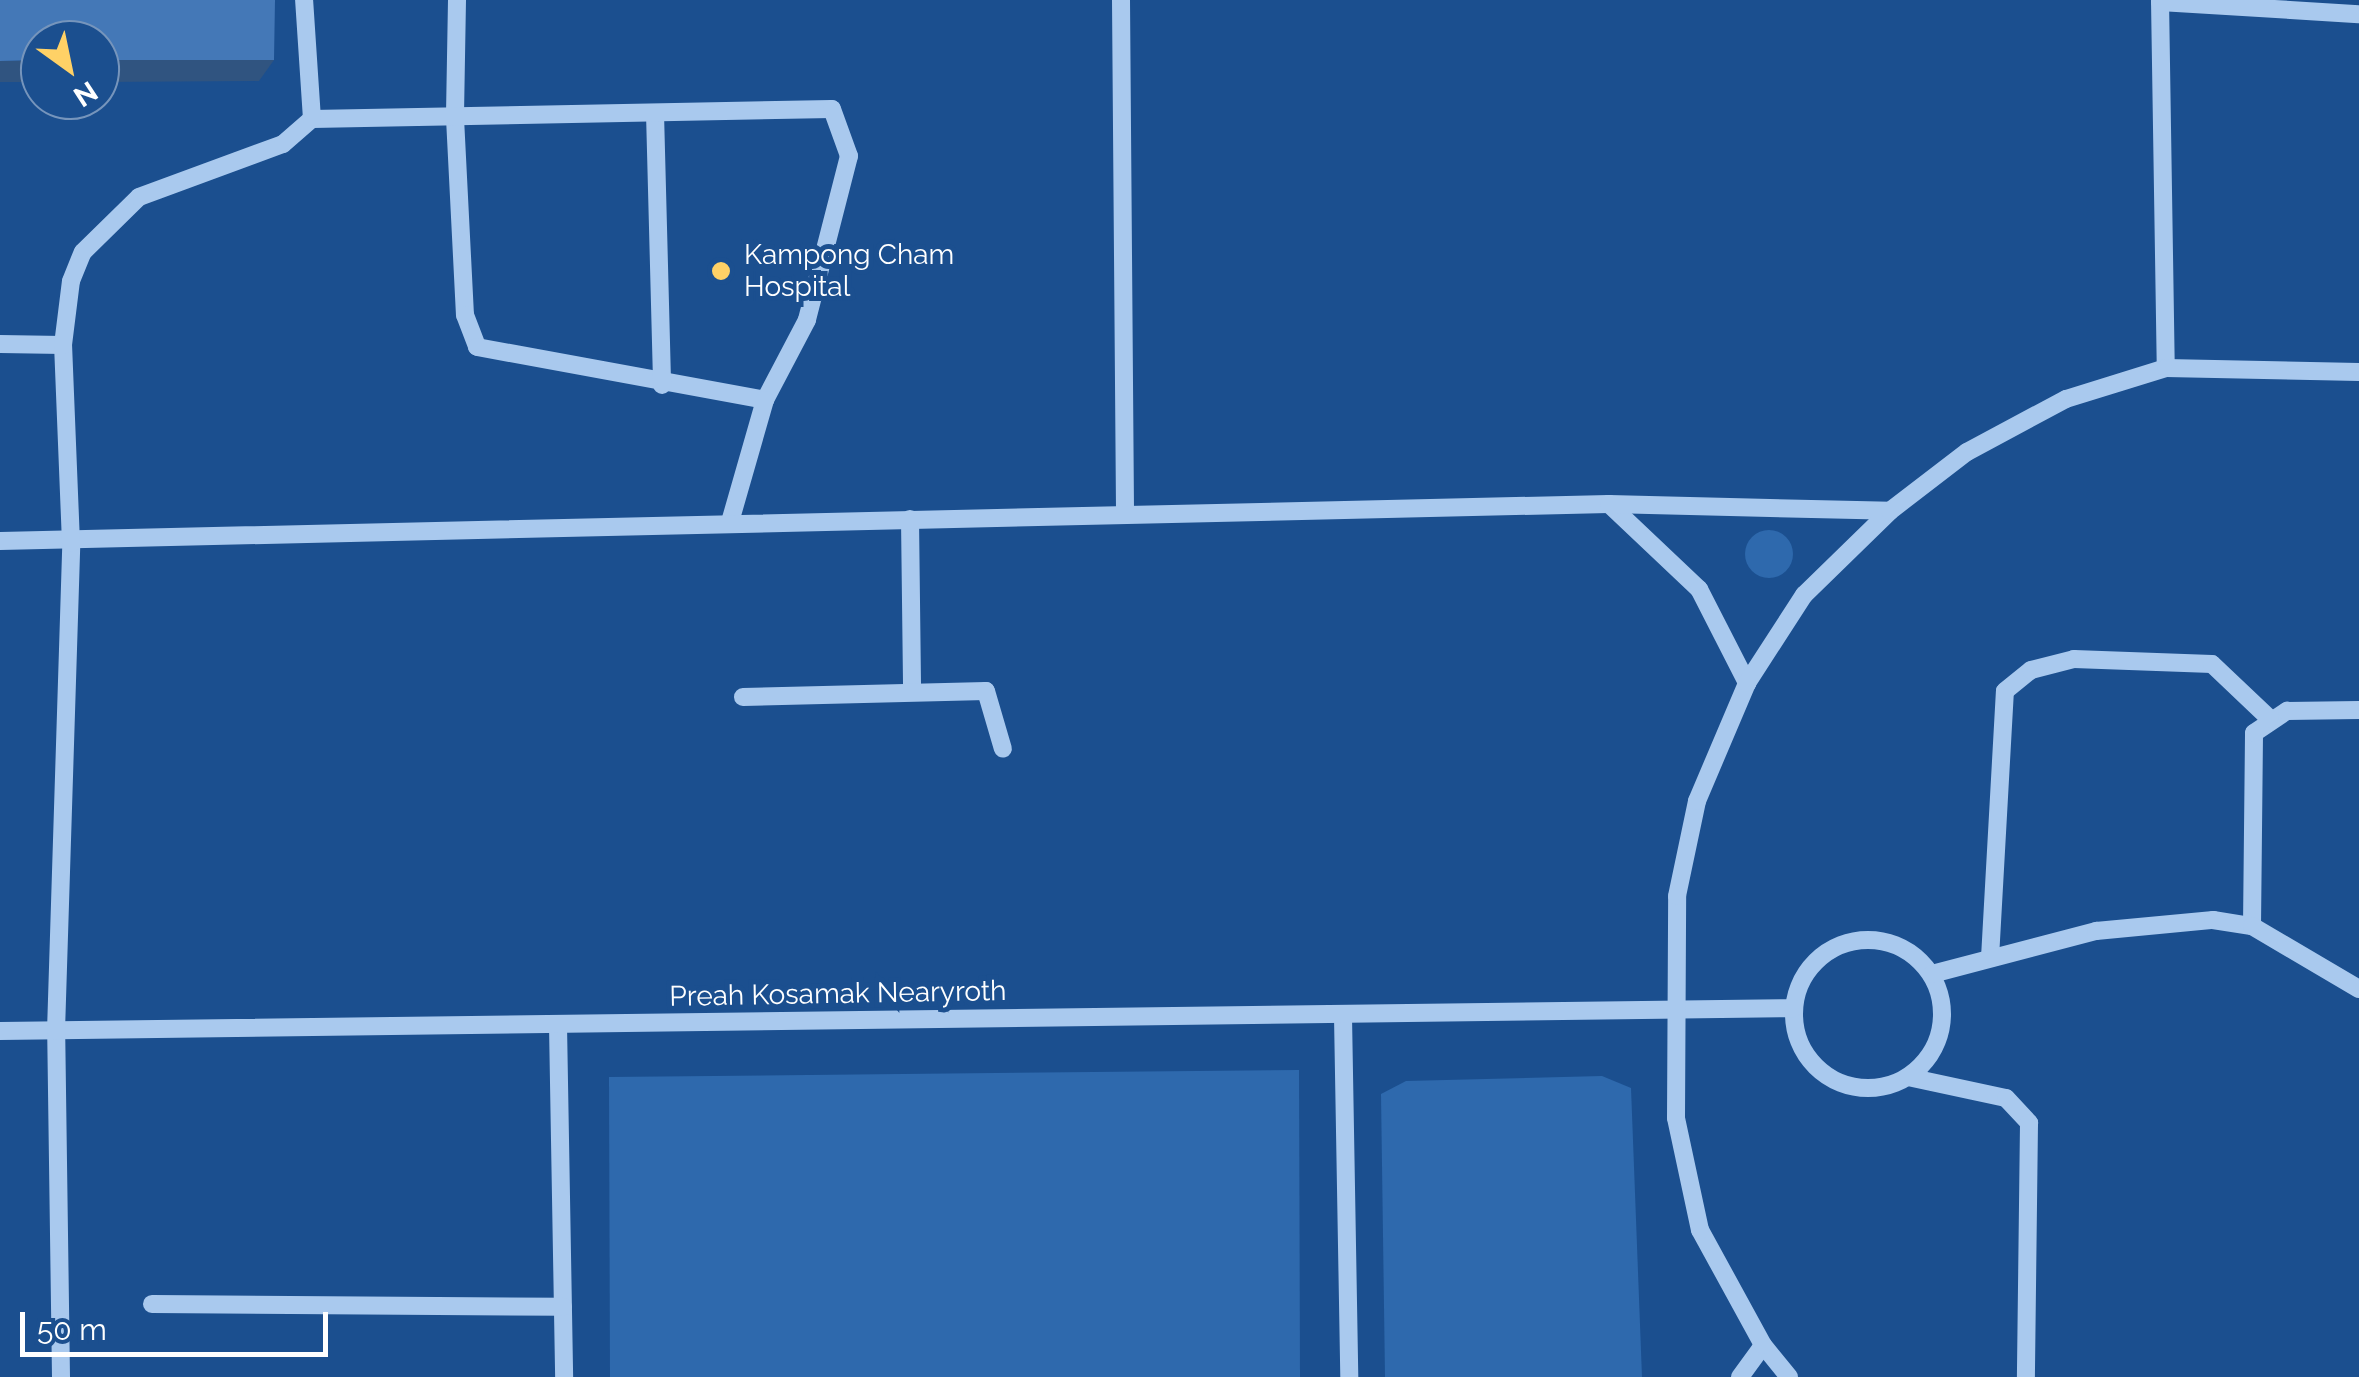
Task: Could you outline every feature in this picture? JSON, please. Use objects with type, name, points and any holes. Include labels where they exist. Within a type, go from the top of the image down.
[{"type":"street","points":[[304,0],[312,119]]},
{"type":"street","points":[[457,0],[455,118],[464,315],[476,347],[662,385],[764,400]]},
{"type":"street","points":[[1121,0],[1125,514]]},
{"type":"street","points":[[2166,368],[2160,1],[2359,14]]},
{"type":"street","points":[[61,1377],[56,1031],[70,543],[63,345],[71,282],[83,252],[114,217],[139,197],[283,144],[312,119],[832,109],[843,125],[849,156],[807,320],[764,400],[730,522]]},
{"type":"street","points":[[656,112],[662,385]]},
{"type":"street","points":[[0,344],[63,345]]},
{"type":"street","points":[[1789,1377],[1764,1345],[1700,1230],[1676,1118],[1677,896],[1698,801],[1747,683],[1804,595],[1890,510],[1967,452],[2066,399],[2166,368],[2359,372]]},
{"type":"street","points":[[1609,504],[1699,589],[1747,683]]},
{"type":"street","points":[[0,541],[70,543],[730,522],[1609,504],[1890,510]]},
{"type":"street","points":[[910,518],[912,691]]},
{"type":"street","points":[[1990,958],[2005,691],[2032,670],[2074,659],[2212,664],[2269,718]]},
{"type":"street","points":[[744,696],[986,690],[1003,749]]},
{"type":"street","points":[[2252,926],[2254,733],[2269,718],[2287,710],[2359,710]]},
{"type":"street","points":[[1932,974],[2096,931],[2213,920],[2252,926],[2359,989]]},
{"type":"street","points":[[1908,1077],[1938,1041],[1941,995],[1932,974],[1896,944],[1850,941],[1811,966],[1793,1008],[1800,1043],[1820,1072],[1863,1088],[1908,1077],[2006,1098],[2029,1124],[2026,1377]]},
{"type":"street","name":"Preah Kosamak Nearyroth","points":[[0,1032],[1793,1008]]},
{"type":"street","points":[[1344,1016],[1349,1377]]},
{"type":"street","points":[[558,1025],[564,1377]]},
{"type":"street","points":[[152,1304],[563,1307]]},
{"type":"street","points":[[1740,1377],[1764,1345]]},
{"type":"shaded area","points":[[1769,530],[1786,537],[1793,554],[1786,571],[1769,578],[1752,571],[1745,554],[1752,537]]},
{"type":"shaded area","points":[[1299,1070],[1300,1377],[610,1377],[609,1077]]},
{"type":"shaded area","points":[[1602,1076],[1631,1088],[1642,1377],[1385,1377],[1381,1094],[1406,1081]]},
{"type":"building","points":[[0,0],[275,0],[274,60],[120,60],[120,20],[20,20],[20,60],[0,61]]},
{"type":"place","name":"Kampong Cham Hospital","points":[[721,271]]}]
